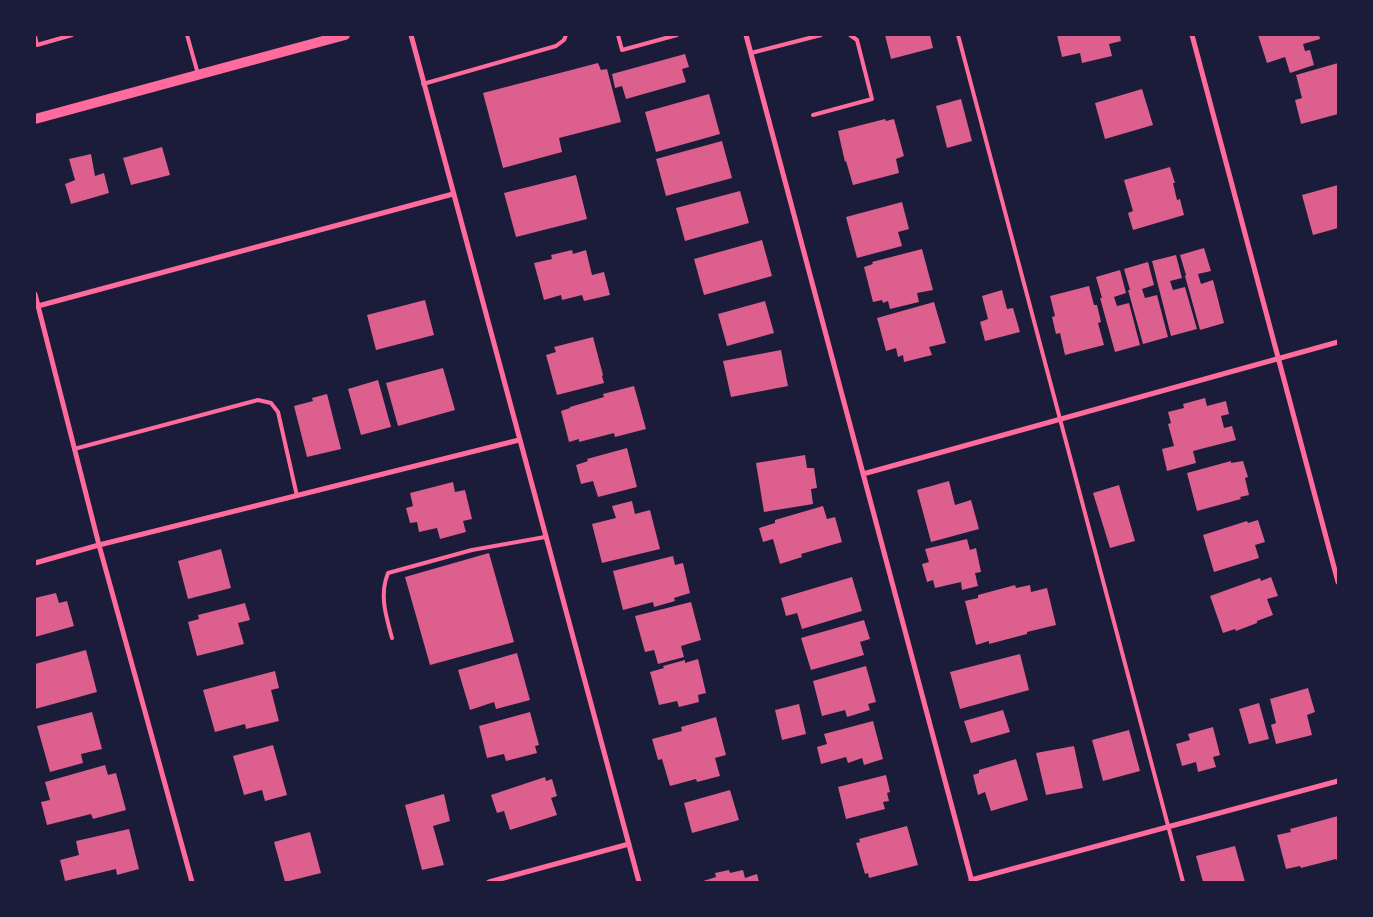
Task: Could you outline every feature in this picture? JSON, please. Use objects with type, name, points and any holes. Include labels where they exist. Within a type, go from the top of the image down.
[{"type":"main road","points":[[35,120],[345,35]]},
{"type":"street","points":[[410,35],[638,882]]},
{"type":"street","points":[[746,35],[971,881],[1338,781]]},
{"type":"street","points":[[1192,35],[1338,582]]},
{"type":"street","points":[[38,306],[453,194]]},
{"type":"street","points":[[35,294],[99,546],[192,882]]},
{"type":"street","points":[[863,474],[1338,342]]},
{"type":"street","points":[[35,563],[519,440]]},
{"type":"street","points":[[489,882],[629,844]]},
{"type":"lane","points":[[35,36],[37,45],[72,35]]},
{"type":"lane","points":[[187,35],[198,75]]},
{"type":"lane","points":[[423,84],[556,46],[564,40],[566,35]]},
{"type":"lane","points":[[618,35],[622,50],[677,35]]},
{"type":"lane","points":[[751,53],[821,35]]},
{"type":"lane","points":[[813,115],[872,99],[857,40],[850,35]]},
{"type":"lane","points":[[958,35],[1183,882]]},
{"type":"lane","points":[[74,449],[258,400],[271,403],[278,412],[297,496]]},
{"type":"lane","points":[[392,638],[383,602],[384,582],[388,573],[472,550],[545,537]]},
{"type":"building","points":[[885,35],[930,35],[933,48],[891,59]]},
{"type":"building","points":[[1057,35],[1120,35],[1121,41],[1109,44],[1112,56],[1082,63],[1080,53],[1062,57]]},
{"type":"building","points":[[1258,35],[1319,35],[1320,39],[1303,44],[1305,51],[1310,50],[1314,65],[1290,73],[1285,57],[1267,63]]},
{"type":"building","points":[[685,54],[689,67],[682,69],[686,82],[626,99],[622,86],[615,88],[612,74]]},
{"type":"building","points":[[598,63],[601,70],[607,69],[621,122],[559,138],[562,152],[503,168],[483,93]]},
{"type":"building","points":[[1338,63],[1338,114],[1301,124],[1295,100],[1302,98],[1296,75]]},
{"type":"building","points":[[1142,89],[1153,125],[1105,139],[1095,103]]},
{"type":"building","points":[[709,94],[720,134],[656,152],[645,112]]},
{"type":"building","points":[[961,99],[972,141],[947,148],[936,106]]},
{"type":"building","points":[[885,119],[886,121],[894,119],[904,156],[896,159],[899,173],[853,185],[845,162],[838,131]]},
{"type":"building","points":[[722,141],[732,178],[666,196],[656,159]]},
{"type":"building","points":[[162,147],[170,175],[131,185],[123,158]]},
{"type":"building","points":[[91,154],[95,176],[104,173],[109,193],[71,204],[65,184],[75,180],[69,159]]},
{"type":"building","points":[[1170,167],[1175,183],[1173,183],[1177,200],[1180,199],[1184,215],[1133,230],[1128,213],[1133,211],[1124,180]]},
{"type":"building","points":[[576,175],[587,219],[516,237],[504,193]]},
{"type":"building","points":[[1338,185],[1338,228],[1313,235],[1302,195]]},
{"type":"building","points":[[740,191],[749,223],[685,241],[676,208]]},
{"type":"building","points":[[902,202],[909,229],[898,232],[902,246],[857,258],[846,217]]},
{"type":"building","points":[[762,240],[772,276],[704,295],[694,259]]},
{"type":"building","points":[[1204,248],[1211,271],[1198,274],[1201,284],[1213,280],[1224,323],[1200,330],[1180,255]]},
{"type":"building","points":[[922,249],[933,290],[917,293],[919,302],[890,309],[888,301],[883,303],[882,300],[873,302],[864,267],[873,264],[872,262]]},
{"type":"building","points":[[572,250],[573,254],[586,250],[592,275],[604,272],[610,295],[584,301],[582,295],[562,300],[561,295],[544,300],[534,263],[552,259],[551,255]]},
{"type":"building","points":[[1176,255],[1182,278],[1170,281],[1173,290],[1185,287],[1197,329],[1171,336],[1152,261]]},
{"type":"building","points":[[1148,262],[1154,285],[1142,289],[1145,298],[1157,295],[1168,337],[1143,344],[1124,269]]},
{"type":"building","points":[[1120,270],[1126,293],[1114,297],[1117,306],[1129,303],[1140,345],[1115,352],[1096,277]]},
{"type":"building","points":[[1089,286],[1094,305],[1097,305],[1101,322],[1098,323],[1104,345],[1065,355],[1060,333],[1056,334],[1052,317],[1055,316],[1050,296]]},
{"type":"building","points":[[1002,290],[1007,309],[1013,308],[1020,332],[985,341],[980,322],[988,319],[982,296]]},
{"type":"building","points":[[425,300],[434,335],[376,350],[367,315]]},
{"type":"building","points":[[765,301],[774,333],[727,346],[718,314]]},
{"type":"building","points":[[934,302],[946,343],[929,347],[932,355],[904,362],[903,355],[898,357],[896,348],[886,351],[877,318]]},
{"type":"building","points":[[593,337],[604,383],[557,395],[546,355],[556,352],[554,347]]},
{"type":"building","points":[[781,350],[788,386],[731,397],[723,361]]},
{"type":"building","points":[[443,368],[455,410],[398,426],[386,383]]},
{"type":"building","points":[[378,380],[391,427],[361,435],[348,389]]},
{"type":"building","points":[[634,386],[646,429],[615,437],[614,433],[579,442],[579,439],[569,442],[561,411],[604,397],[603,394]]},
{"type":"building","points":[[327,394],[341,449],[307,457],[294,406],[313,401],[312,398]]},
{"type":"building","points":[[1205,398],[1207,406],[1226,401],[1229,414],[1221,416],[1224,428],[1232,426],[1236,440],[1193,451],[1196,463],[1167,471],[1162,449],[1174,446],[1168,424],[1171,423],[1168,412],[1184,408],[1183,404]]},
{"type":"building","points":[[627,448],[637,487],[598,497],[593,481],[581,484],[576,465],[588,461],[587,459]]},
{"type":"building","points":[[805,455],[807,468],[814,468],[817,488],[811,489],[813,504],[764,512],[756,463]]},
{"type":"building","points":[[1231,461],[1231,463],[1243,461],[1248,477],[1245,478],[1249,495],[1197,511],[1187,473]]},
{"type":"building","points":[[949,481],[955,505],[971,500],[979,529],[931,542],[917,490]]},
{"type":"building","points":[[453,482],[455,492],[465,490],[472,519],[463,521],[466,532],[440,539],[437,528],[419,532],[417,522],[410,523],[406,508],[413,506],[410,493]]},
{"type":"building","points":[[1119,485],[1135,541],[1110,548],[1093,493]]},
{"type":"building","points":[[632,501],[635,514],[650,510],[660,549],[602,563],[592,524],[616,518],[612,506]]},
{"type":"building","points":[[823,506],[827,519],[835,517],[842,542],[801,554],[802,557],[780,564],[773,539],[763,542],[759,528],[775,523],[775,520]]},
{"type":"building","points":[[1258,520],[1265,542],[1255,545],[1259,558],[1214,572],[1203,535],[1247,521],[1248,523]]},
{"type":"building","points":[[967,539],[970,550],[976,548],[981,572],[975,573],[978,586],[962,590],[961,582],[935,588],[933,580],[927,582],[922,564],[929,562],[925,549]]},
{"type":"building","points":[[221,549],[231,588],[188,599],[178,561]]},
{"type":"building","points":[[489,553],[514,642],[430,665],[405,577]]},
{"type":"building","points":[[673,556],[675,565],[683,563],[690,593],[674,598],[675,601],[654,607],[653,602],[623,610],[613,571]]},
{"type":"building","points":[[852,577],[862,611],[802,629],[797,613],[786,616],[781,598]]},
{"type":"building","points":[[1271,577],[1278,596],[1267,599],[1273,615],[1236,631],[1235,629],[1223,633],[1210,596],[1260,578],[1261,581]]},
{"type":"building","points":[[1015,585],[1016,588],[1030,585],[1031,592],[1047,588],[1056,625],[989,644],[989,641],[976,645],[965,601],[978,598],[978,595]]},
{"type":"building","points":[[56,593],[59,603],[67,601],[74,626],[35,637],[35,598]]},
{"type":"building","points":[[691,602],[701,640],[681,646],[684,657],[658,664],[654,650],[645,652],[635,616]]},
{"type":"building","points":[[245,603],[250,620],[238,623],[244,644],[197,656],[188,622],[199,619],[198,615]]},
{"type":"building","points":[[864,620],[870,639],[860,642],[864,655],[811,670],[801,638]]},
{"type":"building","points":[[86,650],[97,692],[35,709],[35,664]]},
{"type":"building","points":[[517,653],[530,700],[496,709],[494,702],[470,710],[458,670]]},
{"type":"building","points":[[1020,654],[1029,690],[960,709],[950,672]]},
{"type":"building","points":[[698,659],[706,693],[698,695],[699,702],[679,707],[677,701],[659,705],[650,672],[685,660],[685,663]]},
{"type":"building","points":[[866,666],[876,702],[868,704],[870,710],[847,717],[845,710],[822,716],[813,681]]},
{"type":"building","points":[[275,671],[279,688],[271,690],[279,721],[246,729],[245,724],[215,732],[203,690]]},
{"type":"building","points":[[1308,688],[1315,712],[1307,715],[1312,735],[1276,744],[1271,725],[1276,723],[1270,699]]},
{"type":"building","points":[[1259,703],[1269,739],[1249,744],[1239,709]]},
{"type":"building","points":[[799,704],[806,734],[782,740],[775,710]]},
{"type":"building","points":[[1003,710],[1010,732],[971,743],[964,721]]},
{"type":"building","points":[[92,712],[102,749],[81,754],[83,763],[50,772],[37,726]]},
{"type":"building","points":[[530,712],[539,745],[535,746],[537,753],[506,761],[504,754],[487,758],[479,726]]},
{"type":"building","points":[[716,717],[726,755],[715,758],[720,776],[697,782],[696,779],[670,786],[662,759],[658,760],[652,739],[682,731],[681,727]]},
{"type":"building","points":[[873,721],[883,759],[864,765],[862,758],[848,763],[846,757],[821,764],[817,747],[827,744],[824,734]]},
{"type":"building","points":[[1213,727],[1220,755],[1213,757],[1216,767],[1198,772],[1196,762],[1182,766],[1176,744],[1190,740],[1188,734]]},
{"type":"building","points":[[1129,730],[1140,771],[1103,781],[1092,740]]},
{"type":"building","points":[[273,745],[287,795],[265,801],[262,790],[244,795],[233,756]]},
{"type":"building","points":[[1074,746],[1083,788],[1046,795],[1036,753]]},
{"type":"building","points":[[1016,759],[1028,800],[991,811],[985,792],[978,795],[973,775],[979,773],[979,770]]},
{"type":"building","points":[[105,765],[108,775],[116,773],[126,810],[93,819],[91,814],[47,825],[41,802],[50,800],[45,782]]},
{"type":"building","points":[[886,775],[890,792],[887,793],[889,801],[883,802],[885,809],[846,819],[838,787]]},
{"type":"building","points":[[545,777],[546,781],[552,779],[557,796],[551,798],[557,815],[510,830],[504,811],[497,813],[491,795]]},
{"type":"building","points":[[730,790],[739,820],[692,833],[684,803]]},
{"type":"building","points":[[444,794],[450,821],[433,826],[444,865],[422,870],[405,805]]},
{"type":"building","points":[[1338,816],[1338,862],[1336,859],[1301,868],[1300,866],[1286,869],[1277,835],[1291,832],[1290,829]]},
{"type":"building","points":[[907,826],[918,865],[869,878],[868,873],[865,874],[856,843],[860,842],[859,839]]},
{"type":"building","points":[[129,829],[139,869],[117,875],[116,869],[65,881],[60,860],[79,855],[76,841]]},
{"type":"building","points":[[310,832],[321,873],[285,882],[274,842]]},
{"type":"building","points":[[1235,846],[1245,882],[1203,882],[1196,856]]},
{"type":"building","points":[[729,870],[730,873],[743,870],[745,878],[757,874],[759,882],[700,882],[716,877],[715,873]]}]
